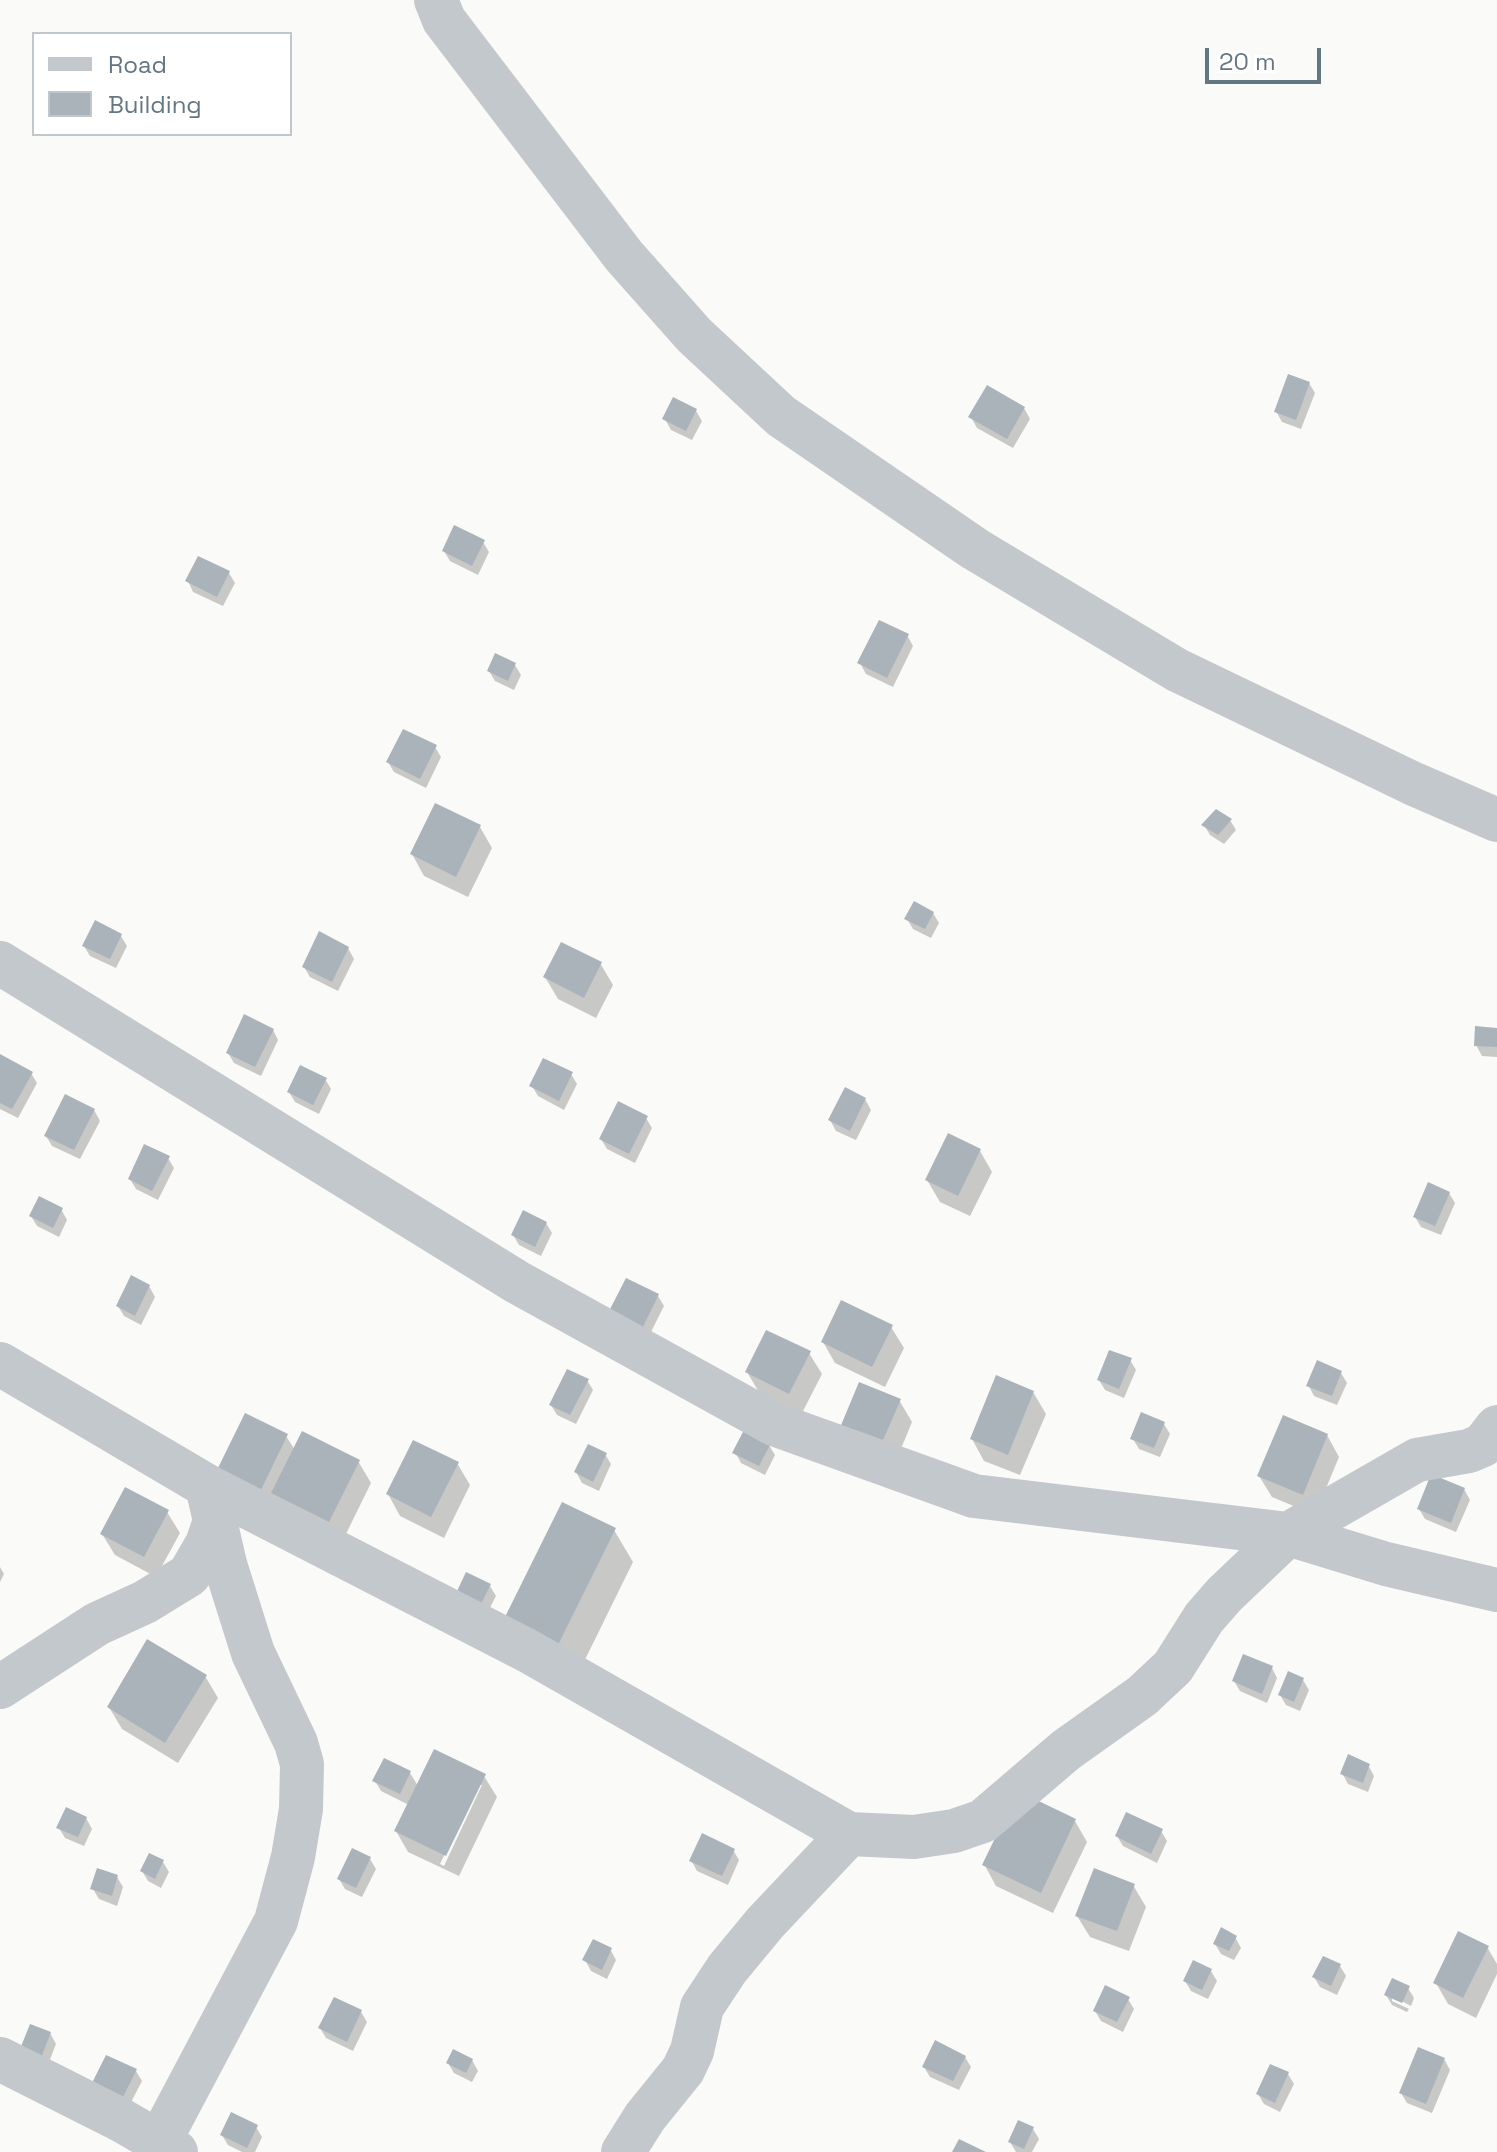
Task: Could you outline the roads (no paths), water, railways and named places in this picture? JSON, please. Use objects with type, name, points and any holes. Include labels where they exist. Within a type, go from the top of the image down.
[{"type":"street","points":[[436,0],[444,20],[624,256],[694,335],[781,416],[975,549],[1177,670],[1414,784],[1497,820]]},
{"type":"street","points":[[0,963],[517,1282],[774,1424],[974,1496],[1288,1534],[1386,1564],[1497,1590]]},
{"type":"street","points":[[0,1364],[211,1504],[528,1651],[849,1834],[914,1837],[954,1831],[983,1821],[1066,1750],[1142,1696],[1173,1667],[1204,1618],[1224,1595],[1288,1534],[1417,1460],[1469,1451],[1483,1445],[1497,1427]]},
{"type":"street","points":[[0,1687],[97,1624],[145,1602],[189,1575],[207,1544],[211,1504]]},
{"type":"street","points":[[0,2059],[168,2147],[276,1921],[293,1857],[301,1809],[302,1764],[296,1743],[253,1653],[225,1564],[211,1504]]},
{"type":"street","points":[[623,2152],[645,2117],[683,2070],[692,2051],[702,2007],[727,1969],[765,1923],[849,1834]]}]
